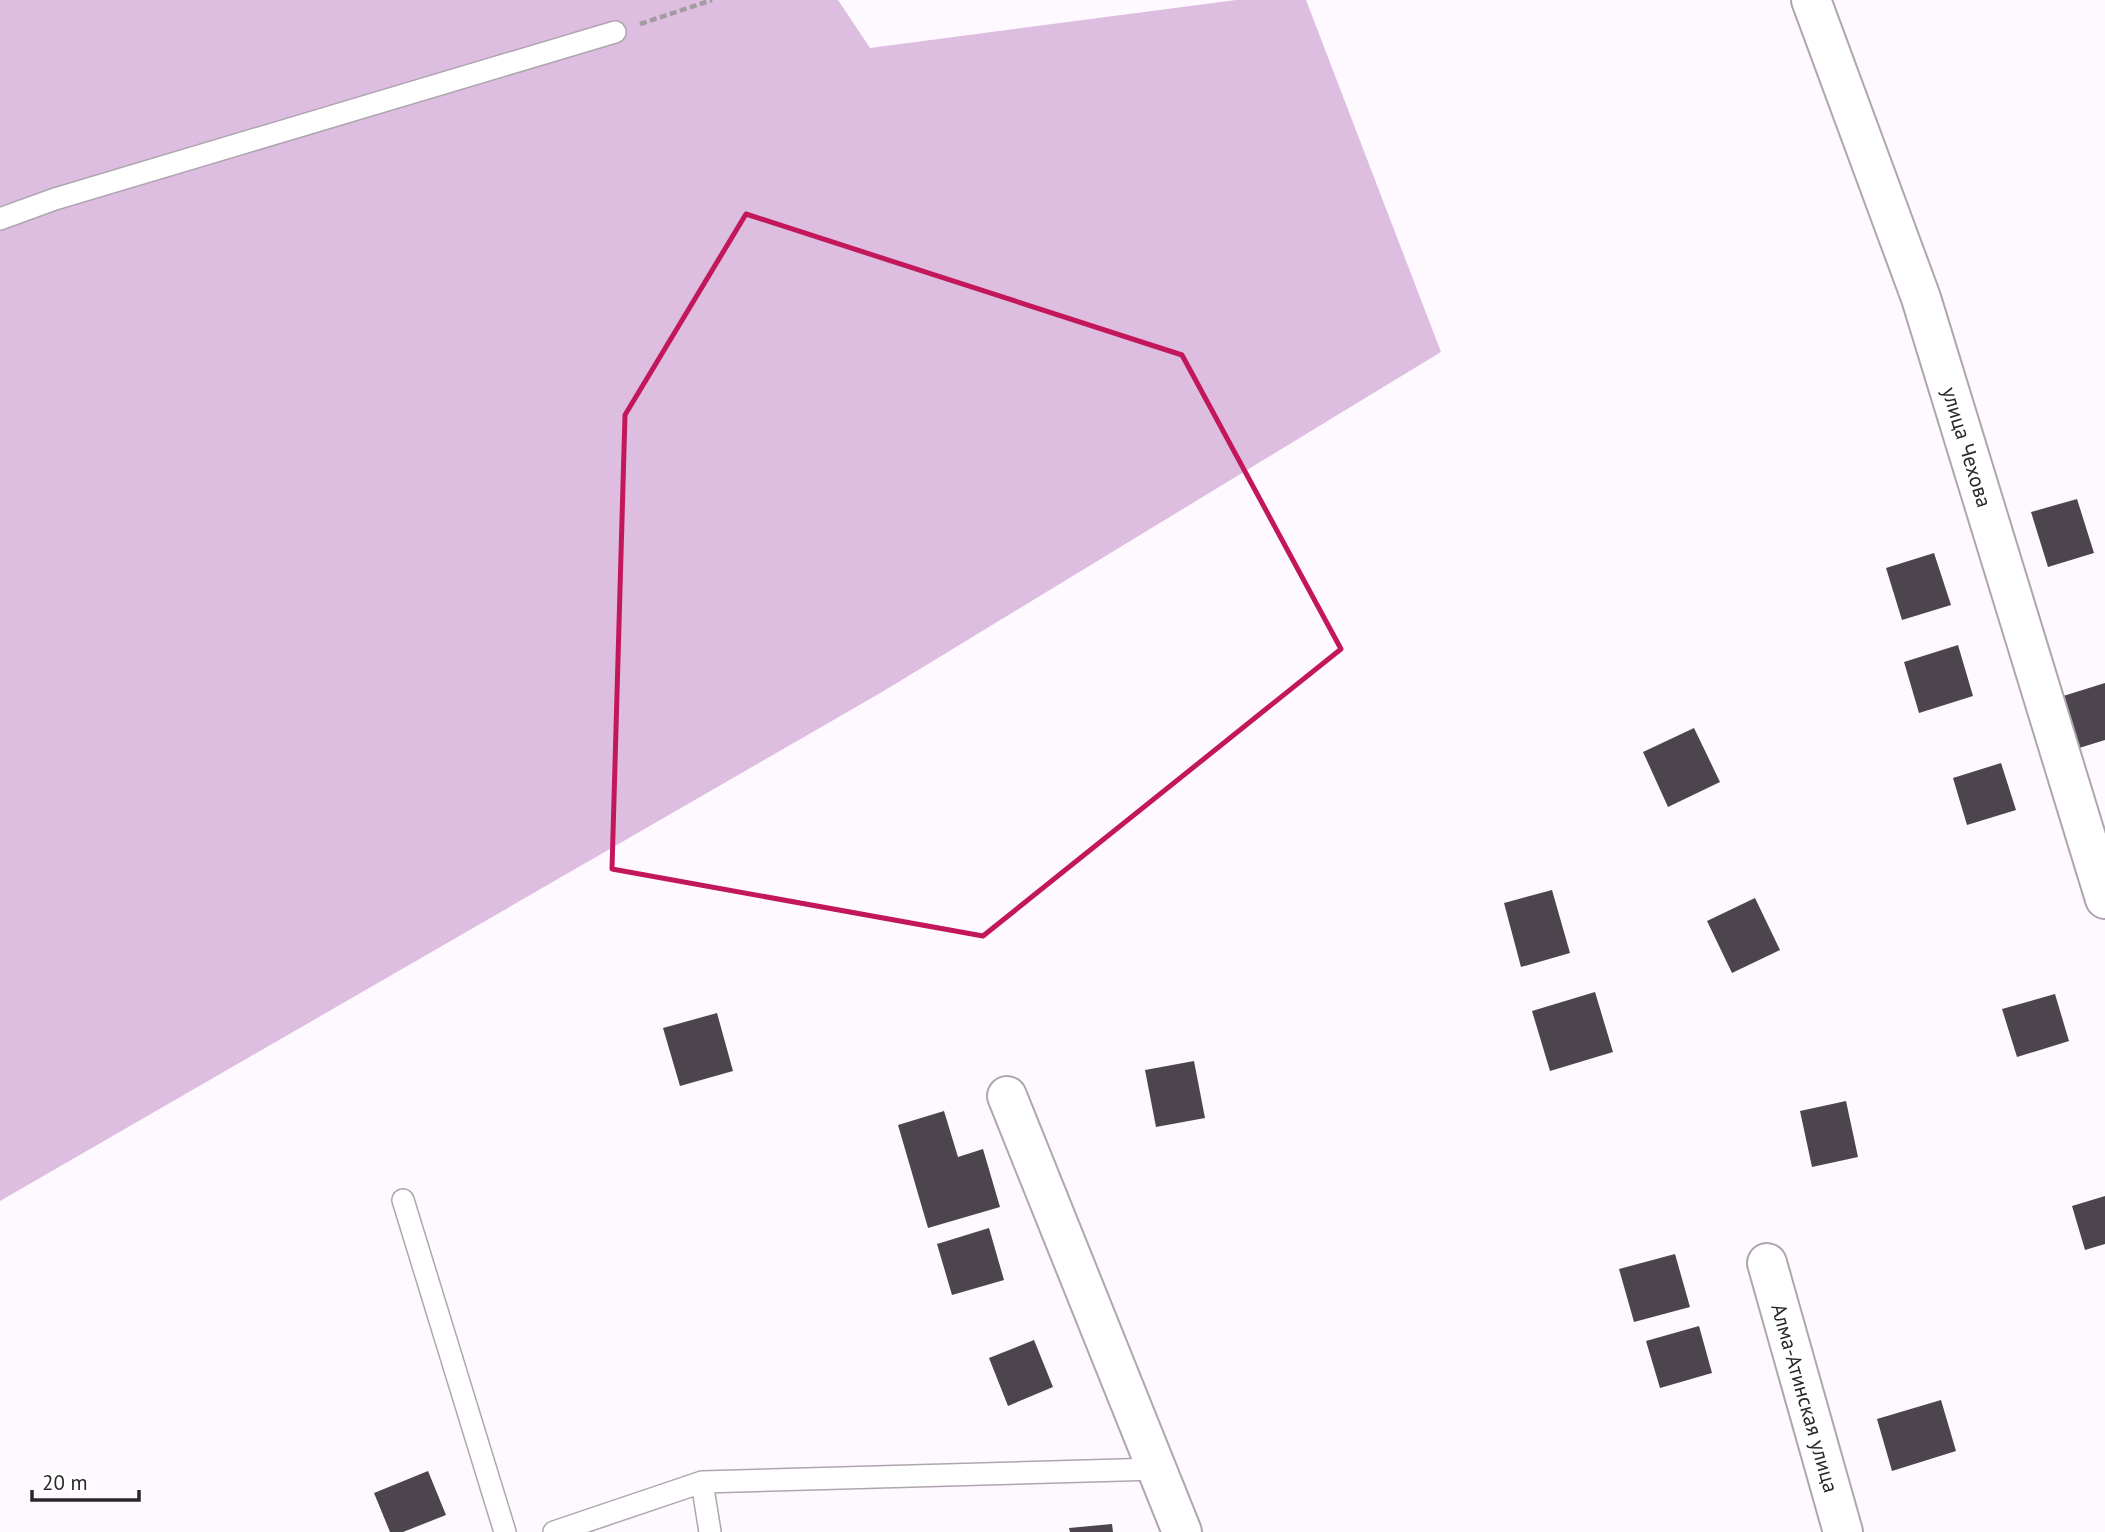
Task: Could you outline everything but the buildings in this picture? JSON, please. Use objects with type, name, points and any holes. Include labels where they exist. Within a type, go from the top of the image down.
[{"type":"street","name":"улица Чехова","points":[[1811,0],[1921,298],[2105,899]]},
{"type":"street","points":[[1007,1096],[1182,1532]]},
{"type":"street","name":"Алма-Атинская улица","points":[[1767,1264],[1843,1532]]},
{"type":"lane","points":[[0,219],[55,199],[615,32]]},
{"type":"lane","points":[[403,1199],[505,1532]]},
{"type":"lane","points":[[554,1532],[702,1482],[1157,1469]]},
{"type":"lane","points":[[702,1482],[710,1532]]},
{"type":"path","points":[[615,32],[712,0]]},
{"type":"highlighted area","points":[[746,214],[1182,355],[1341,649],[983,936],[612,869],[625,415]]},
{"type":"shaded area","points":[[0,0],[838,0],[870,48],[1236,0],[1306,0],[1441,352],[882,692],[0,1201]]}]
